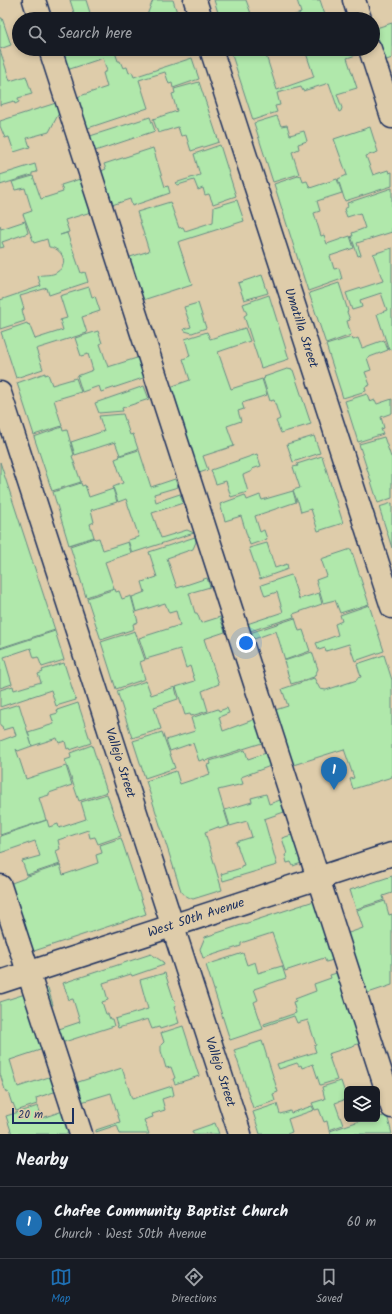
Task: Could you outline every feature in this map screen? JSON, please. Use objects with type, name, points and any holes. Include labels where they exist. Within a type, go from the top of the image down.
[{"type":"street","points":[[34,0],[38,12]]},
{"type":"street","points":[[195,0],[199,12]]},
{"type":"street","points":[[354,0],[358,12]]},
{"type":"street","points":[[52,56],[392,1107]]},
{"type":"street","name":"Umatilla Street","points":[[213,56],[392,607]]},
{"type":"street","points":[[372,56],[392,117]]},
{"type":"street","name":"Vallejo Street","points":[[0,393],[240,1134]]},
{"type":"street","name":"West 50th Avenue","points":[[0,982],[392,854]]},
{"type":"street","points":[[0,886],[80,1134]]},
{"type":"green space","points":[[70,0],[86,0],[90,12],[74,12]]},
{"type":"green space","points":[[153,0],[173,0],[177,12],[148,12]]},
{"type":"green space","points":[[214,0],[246,0],[250,12],[218,12]]},
{"type":"green space","points":[[297,0],[320,0],[324,12],[301,12]]},
{"type":"green space","points":[[0,18],[2,18],[11,45],[0,49]]},
{"type":"green space","points":[[392,23],[392,58],[384,61],[380,49],[380,27]]},
{"type":"green space","points":[[0,50],[10,81],[26,76],[32,94],[18,98],[19,102],[15,104],[14,101],[0,105]]},
{"type":"green space","points":[[62,56],[116,56],[123,68],[127,67],[129,73],[132,72],[134,77],[192,58],[199,79],[173,88],[172,83],[169,84],[165,72],[139,80],[148,108],[85,129],[74,98],[107,87],[103,73],[107,71],[103,58],[67,70]]},
{"type":"green space","points":[[232,56],[266,56],[277,90],[314,77],[307,56],[353,56],[347,58],[357,88],[337,94],[342,108],[341,111],[339,112],[329,83],[303,91],[301,87],[277,93],[280,105],[275,106],[277,112],[253,120]]},
{"type":"green space","points":[[199,82],[219,142],[191,151],[186,135],[181,136],[178,127],[158,133],[153,119],[177,111],[172,94],[175,93],[174,89]]},
{"type":"green space","points":[[56,103],[59,113],[49,132],[27,138],[30,147],[14,152],[9,137],[5,138],[0,126],[0,121]]},
{"type":"green space","points":[[277,116],[281,126],[287,125],[290,135],[304,131],[307,141],[298,144],[299,149],[292,152],[299,174],[273,182],[254,123]]},
{"type":"green space","points":[[150,117],[155,131],[92,152],[87,137]]},
{"type":"green space","points":[[370,127],[378,152],[366,156],[373,175],[388,170],[389,173],[392,172],[392,186],[345,201],[338,179],[347,175],[334,139]]},
{"type":"green space","points":[[220,145],[236,196],[213,204],[209,194],[205,195],[203,188],[198,190],[194,180],[178,185],[175,183],[200,175],[194,154]]},
{"type":"green space","points":[[153,148],[165,187],[168,186],[170,193],[132,206],[130,199],[112,205],[101,171],[106,169],[104,164]]},
{"type":"green space","points":[[35,164],[37,172],[32,173],[32,175],[0,185],[0,175]]},
{"type":"green space","points":[[301,175],[303,182],[307,181],[310,188],[337,179],[342,193],[317,201],[320,211],[314,213],[321,236],[324,235],[327,244],[350,236],[354,248],[330,256],[334,269],[339,268],[342,279],[308,291],[274,184]]},
{"type":"green space","points":[[33,176],[41,199],[63,192],[61,185],[80,179],[91,212],[65,220],[69,232],[60,235],[67,233],[81,273],[85,272],[88,282],[49,295],[47,288],[20,296],[24,309],[22,310],[25,321],[0,329],[0,300],[41,286],[38,276],[55,273],[61,269],[64,261],[58,250],[49,247],[47,239],[34,243],[23,214],[32,211],[25,188],[15,190],[12,182]]},
{"type":"green space","points":[[392,188],[392,232],[357,243],[361,255],[358,256],[351,236],[353,236],[352,233],[365,228],[360,213],[347,217],[344,209],[348,207],[347,203]]},
{"type":"green space","points":[[237,200],[244,221],[178,242],[192,284],[140,301],[127,258],[149,251],[137,212],[170,202],[179,228],[183,227],[185,231],[213,222],[214,207]]},
{"type":"green space","points":[[25,221],[28,233],[2,242],[4,247],[0,248],[0,225],[1,229]]},
{"type":"green space","points":[[392,248],[392,349],[389,350],[377,314],[387,310],[381,293],[360,300],[362,307],[352,310],[346,293],[383,281],[373,254]]},
{"type":"green space","points":[[262,275],[268,293],[244,300],[238,283]]},
{"type":"green space","points":[[339,283],[348,311],[350,320],[347,321],[351,335],[326,344],[309,293]]},
{"type":"green space","points":[[89,287],[92,297],[95,296],[100,311],[82,317],[87,333],[36,349],[43,369],[16,378],[1,332],[27,323],[28,325],[29,324],[35,339],[63,330],[60,320],[67,318],[60,296]]},
{"type":"green space","points":[[269,295],[289,359],[261,368],[244,316],[247,314],[243,304]]},
{"type":"green space","points":[[198,303],[206,328],[192,333],[185,331],[184,329],[191,327],[184,307]]},
{"type":"green space","points":[[245,328],[250,341],[218,352],[231,389],[262,379],[267,395],[242,403],[244,409],[238,411],[241,421],[227,426],[234,446],[203,456],[208,470],[196,474],[170,387],[190,380],[183,359],[190,356],[185,339],[207,332],[210,339]]},
{"type":"green space","points":[[98,331],[102,343],[100,344],[108,367],[140,357],[146,377],[101,392],[99,386],[82,392],[77,376],[93,370],[88,354],[81,356],[75,338]]},
{"type":"green space","points":[[352,337],[353,340],[358,338],[362,348],[384,340],[388,350],[367,358],[371,370],[365,372],[370,385],[365,387],[366,391],[343,398],[326,345]]},
{"type":"green space","points":[[287,369],[293,370],[311,424],[281,433],[276,421],[280,419],[274,400],[270,401],[263,379],[265,378],[264,377]]},
{"type":"green space","points":[[45,373],[45,375],[48,374],[52,385],[76,378],[81,392],[54,400],[62,426],[34,435],[17,383]]},
{"type":"green space","points":[[144,386],[149,399],[122,408],[123,411],[99,413],[95,403]]},
{"type":"green space","points":[[367,394],[370,402],[375,400],[377,404],[392,399],[392,413],[381,417],[384,428],[381,429],[383,434],[358,442],[345,401]]},
{"type":"green space","points":[[123,414],[130,435],[133,434],[138,449],[120,455],[115,442],[75,455],[71,442],[104,431],[99,416]]},
{"type":"green space","points":[[62,427],[63,431],[67,430],[74,455],[72,456],[81,482],[52,491],[34,437]]},
{"type":"green space","points":[[314,436],[320,453],[293,462],[287,444]]},
{"type":"green space","points":[[384,437],[392,457],[392,498],[378,503],[359,444]]},
{"type":"green space","points":[[139,450],[151,487],[175,479],[178,487],[154,494],[156,502],[180,494],[183,503],[152,513],[161,538],[187,530],[194,533],[132,553],[128,540],[139,537],[126,499],[118,502],[113,487],[123,483],[115,459],[120,457],[119,456]]},
{"type":"green space","points":[[257,454],[261,466],[252,469],[252,471],[243,475],[248,492],[231,497],[226,481],[216,484],[211,470]]},
{"type":"green space","points":[[322,456],[343,523],[318,531],[311,509],[301,512],[293,490],[300,488],[293,467],[298,466],[297,464]]},
{"type":"green space","points":[[0,462],[55,630],[0,648]]},
{"type":"green space","points":[[81,483],[82,486],[85,485],[89,497],[113,489],[117,502],[91,510],[94,522],[90,524],[94,537],[69,545],[53,492]]},
{"type":"green space","points":[[293,491],[296,502],[255,516],[260,532],[264,530],[267,539],[250,545],[241,516],[225,521],[220,504],[245,495],[247,500],[260,495],[262,500]]},
{"type":"green space","points":[[392,503],[392,548],[379,507]]},
{"type":"green space","points":[[195,537],[196,542],[193,549],[167,558],[177,588],[207,578],[210,587],[189,593],[195,613],[197,613],[201,623],[220,617],[225,632],[204,639],[219,684],[202,691],[208,711],[191,716],[190,714],[185,715],[176,687],[195,681],[190,666],[186,668],[180,649],[146,659],[139,638],[180,625],[176,611],[169,613],[165,603],[136,612],[132,597],[145,592],[142,582],[157,577],[149,552]]},
{"type":"green space","points":[[94,538],[99,538],[103,550],[128,542],[131,553],[105,562],[114,588],[86,597],[70,546]]},
{"type":"green space","points":[[267,543],[275,568],[287,564],[288,569],[260,579],[249,548]]},
{"type":"green space","points":[[351,549],[369,604],[340,613],[335,600],[323,603],[316,580],[327,576],[321,559]]},
{"type":"green space","points":[[291,575],[299,599],[319,593],[322,604],[293,614],[294,617],[247,632],[244,625],[283,612],[277,592],[265,596],[261,585]]},
{"type":"green space","points":[[115,589],[116,592],[119,591],[122,599],[131,596],[138,622],[133,624],[134,629],[101,640],[87,598]]},
{"type":"green space","points":[[369,605],[384,651],[355,661],[349,644],[326,651],[325,648],[319,650],[316,643],[338,635],[335,624],[342,621],[340,615]]},
{"type":"green space","points":[[295,618],[299,631],[303,630],[310,651],[285,660],[276,631],[254,639],[247,634]]},
{"type":"green space","points":[[55,631],[64,660],[42,667],[38,657],[34,658],[31,648],[4,657],[12,684],[0,688],[0,649]]},
{"type":"green space","points":[[135,631],[145,660],[140,662],[145,679],[116,689],[101,642]]},
{"type":"green space","points":[[312,652],[318,669],[314,677],[291,684],[284,661]]},
{"type":"green space","points":[[384,655],[392,680],[392,777],[353,789],[350,779],[354,778],[344,749],[290,766],[272,711],[288,706],[282,689],[314,678],[320,689],[326,690],[357,680],[357,678],[361,677],[357,664]]},
{"type":"green space","points":[[64,663],[76,700],[56,706],[51,690],[0,707],[0,690],[13,686],[14,690],[41,682],[38,674],[43,672],[42,670]]},
{"type":"green space","points":[[146,681],[151,695],[175,687],[178,699],[154,707],[161,729],[132,738],[117,691]]},
{"type":"green space","points":[[78,703],[91,743],[70,750],[69,748],[67,749],[65,741],[59,743],[57,738],[32,746],[28,732],[54,724],[51,715],[58,713],[57,710]]},
{"type":"green space","points":[[19,704],[32,746],[18,751],[16,749],[26,779],[66,766],[72,785],[39,798],[46,820],[0,835],[0,741],[16,735],[13,727],[3,730],[2,726],[0,726],[0,710]]},
{"type":"green space","points":[[227,708],[229,713],[219,717],[223,731],[258,718],[265,742],[205,761],[204,759],[199,761],[193,743],[170,751],[166,740],[195,731],[191,718],[218,709],[219,711]]},
{"type":"green space","points":[[162,732],[175,768],[145,778],[133,741]]},
{"type":"green space","points":[[92,745],[107,792],[79,801],[65,760],[71,758],[70,753]]},
{"type":"green space","points":[[245,750],[248,759],[269,752],[273,765],[241,777],[243,784],[218,790],[229,826],[219,829],[218,827],[205,832],[222,890],[193,899],[181,891],[146,781],[176,771],[180,784],[210,774],[207,765],[211,764],[210,761]]},
{"type":"green space","points":[[107,794],[121,836],[98,844],[95,837],[90,838],[88,830],[58,840],[60,849],[56,851],[60,864],[27,875],[22,861],[40,856],[35,841],[0,853],[0,836],[47,820],[49,827],[58,824],[59,828],[86,819],[81,802]]},
{"type":"green space","points":[[266,794],[269,804],[283,799],[287,811],[264,819],[277,865],[223,881],[221,874],[241,868],[241,866],[244,865],[236,842],[252,837],[247,821],[230,826],[225,810],[252,802],[251,798]]},
{"type":"green space","points":[[295,834],[304,862],[293,866],[291,862],[287,863],[285,855],[287,854],[282,838]]},
{"type":"green space","points":[[121,838],[146,914],[31,952],[9,884],[60,865],[63,875],[98,863],[96,855],[102,853],[100,845]]},
{"type":"green space","points":[[392,876],[392,893],[383,896],[384,900],[356,909],[350,890]]},
{"type":"green space","points":[[317,900],[337,959],[326,962],[324,958],[285,971],[272,933],[241,943],[241,946],[203,958],[200,949],[205,937]]},
{"type":"green space","points":[[385,901],[389,915],[392,914],[392,985],[362,995],[343,935],[363,928],[357,910]]},
{"type":"green space","points":[[243,953],[247,965],[255,962],[258,973],[282,966],[286,978],[254,989],[258,1000],[254,1002],[263,1029],[230,1040],[206,965]]},
{"type":"green space","points":[[151,954],[163,962],[164,965],[132,976],[131,974],[103,983],[108,1000],[102,1002],[106,1014],[108,1014],[110,1019],[112,1019],[114,1026],[58,1044],[41,990],[48,988],[53,1005],[51,1006],[59,1029],[80,1022],[73,999],[69,1000],[63,983]]},
{"type":"green space","points":[[340,972],[364,1042],[328,1054],[337,1080],[320,1085],[313,1064],[302,1068],[301,1065],[299,1066],[297,1063],[279,1069],[277,1064],[316,1052],[314,1046],[316,1045],[308,1020],[297,1023],[294,1016],[264,1026],[264,1024],[296,1013],[293,1002],[296,1001],[295,999],[316,991],[314,984],[331,978],[330,975]]},
{"type":"green space","points":[[165,973],[176,1006],[174,1007],[179,1023],[160,1029],[159,1027],[152,1029],[148,1019],[118,1028],[115,1019],[148,1009],[140,980]]},
{"type":"green space","points":[[25,994],[43,1049],[10,1060],[18,1087],[52,1076],[57,1091],[36,1098],[37,1104],[16,1111],[8,1092],[6,1093],[0,1074],[0,1002]]},
{"type":"green space","points":[[183,1026],[199,1076],[175,1084],[173,1079],[175,1078],[171,1067],[166,1068],[161,1051],[161,1045],[164,1042],[161,1033]]},
{"type":"green space","points":[[262,1041],[278,1092],[273,1094],[275,1101],[253,1108],[234,1050]]},
{"type":"green space","points":[[122,1068],[132,1099],[172,1086],[174,1095],[162,1099],[165,1110],[152,1114],[153,1117],[144,1120],[149,1134],[120,1134],[117,1125],[96,1132],[96,1130],[120,1122],[111,1093],[78,1103],[72,1084]]},
{"type":"green space","points":[[341,1081],[344,1090],[344,1100],[335,1103],[343,1125],[329,1130],[327,1121],[324,1122],[319,1109],[315,1110],[312,1103],[325,1099],[322,1087]]},
{"type":"green space","points":[[277,1104],[280,1114],[290,1111],[291,1113],[312,1106],[314,1110],[288,1119],[292,1132],[287,1134],[260,1134],[253,1112]]},
{"type":"green space","points":[[38,1106],[42,1118],[63,1111],[71,1134],[12,1134],[6,1116]]},
{"type":"green space","points":[[387,1115],[392,1134],[331,1134],[330,1131],[356,1122],[380,1122],[380,1117]]},
{"type":"green space","points":[[215,1123],[219,1134],[193,1134],[192,1131]]},
{"type":"place","name":"Chafee Community Baptist Church","points":[[334,790]]}]
